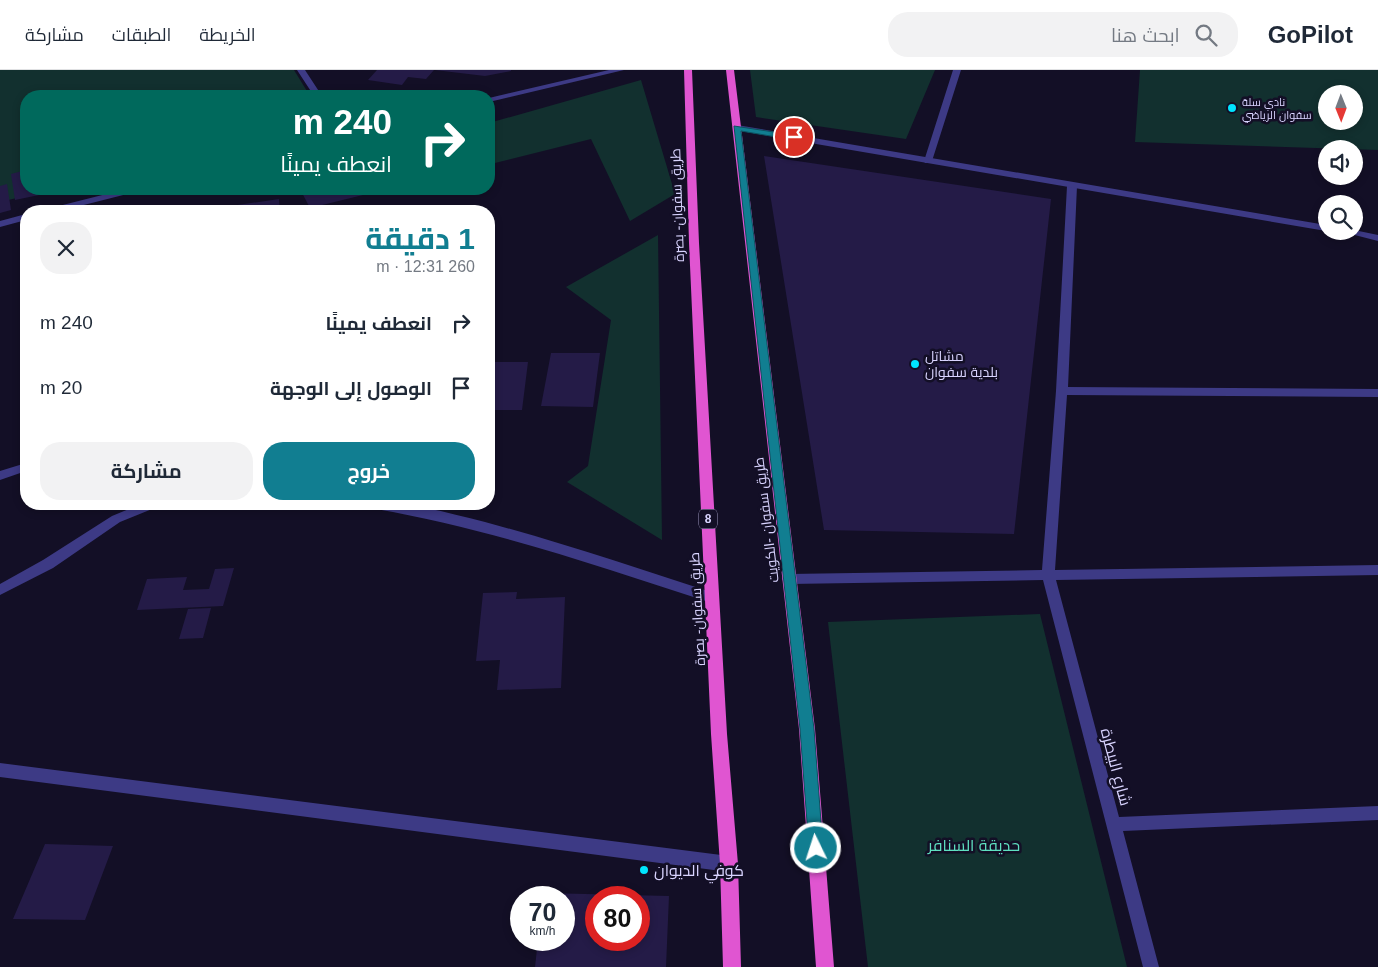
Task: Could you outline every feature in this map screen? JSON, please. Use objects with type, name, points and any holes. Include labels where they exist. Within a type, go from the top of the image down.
[{"type":"highway","name":"طريق سفوان- بصرة","points":[[688,70],[694,243],[719,734],[730,864],[732,967]]},
{"type":"highway","name":"طريق سفوان -الكويت","points":[[730,70],[807,729],[825,967]]},
{"type":"street","points":[[302,70],[314,90]]},
{"type":"street","points":[[569,70],[578,78]]},
{"type":"street","points":[[495,99],[578,78],[620,70]]},
{"type":"street","points":[[928,161],[957,70]]},
{"type":"street","points":[[737,128],[1318,227]]},
{"type":"street","name":"شارع البيطرة","points":[[1072,186],[1062,391],[1048,575],[1151,967]]},
{"type":"street","points":[[73,205],[113,195]]},
{"type":"street","points":[[0,224],[20,219]]},
{"type":"street","points":[[1363,235],[1378,238]]},
{"type":"street","points":[[1062,391],[1378,393]]},
{"type":"street","points":[[0,476],[20,469]]},
{"type":"street","points":[[0,590],[48,564],[116,519],[138,510]]},
{"type":"street","points":[[414,510],[518,536],[712,598]]},
{"type":"street","points":[[789,579],[1378,570]]},
{"type":"street","points":[[0,770],[730,864]]},
{"type":"street","points":[[1112,824],[1378,813]]},
{"type":"green space","points":[[0,70],[294,70],[306,90],[20,90],[20,195],[29,195],[0,202]]},
{"type":"green space","points":[[750,70],[935,70],[906,139],[756,117]]},
{"type":"green space","name":"نادي سلة سفوان الرياضي","points":[[1140,70],[1378,70],[1378,150],[1363,150],[1363,140],[1318,140],[1318,148],[1135,142]]},
{"type":"green space","points":[[641,80],[675,194],[630,221],[591,139],[495,163],[495,121]]},
{"type":"green space","points":[[658,235],[662,540],[567,482],[588,466],[611,320],[566,287]]},
{"type":"green space","name":"حديقة السنافر","points":[[1040,614],[1127,967],[868,967],[828,622]]},
{"type":"building","points":[[377,70],[434,70],[426,79],[408,77],[402,85],[368,80]]},
{"type":"building","points":[[435,70],[511,70],[511,71],[485,76]]},
{"type":"building","name":"مشاتل بلدية سفوان","points":[[764,156],[1051,199],[1014,534],[824,530]]},
{"type":"building","points":[[20,172],[20,195],[39,195],[15,200],[11,174]]},
{"type":"building","points":[[7,184],[11,210],[0,213],[0,186]]},
{"type":"building","points":[[303,195],[363,195],[322,205],[308,205]]},
{"type":"building","points":[[279,199],[280,205],[238,205]]},
{"type":"building","points":[[551,353],[600,353],[593,407],[541,406]]},
{"type":"building","points":[[495,362],[528,362],[522,410],[495,410]]},
{"type":"building","points":[[234,568],[223,606],[137,610],[147,579],[187,577],[183,590],[209,589],[215,569]]},
{"type":"building","points":[[517,592],[516,599],[565,597],[561,688],[497,690],[500,660],[476,661],[483,593]]},
{"type":"building","points":[[211,608],[203,638],[179,639],[188,609]]},
{"type":"building","points":[[45,844],[113,846],[85,920],[13,919]]},
{"type":"building","points":[[575,894],[585,894],[585,951],[650,951],[650,896],[669,896],[666,967],[535,967],[537,951],[575,951]]},
{"type":"place","name":"نادي سلة سفوان الرياضي","points":[[1232,108]]},
{"type":"place","name":"مشاتل بلدية سفوان","points":[[915,364]]},
{"type":"place","name":"كوفي الديوان","points":[[644,870]]},
{"type":"route","points":[[794,137],[737,128],[807,729],[816,848]]}]
